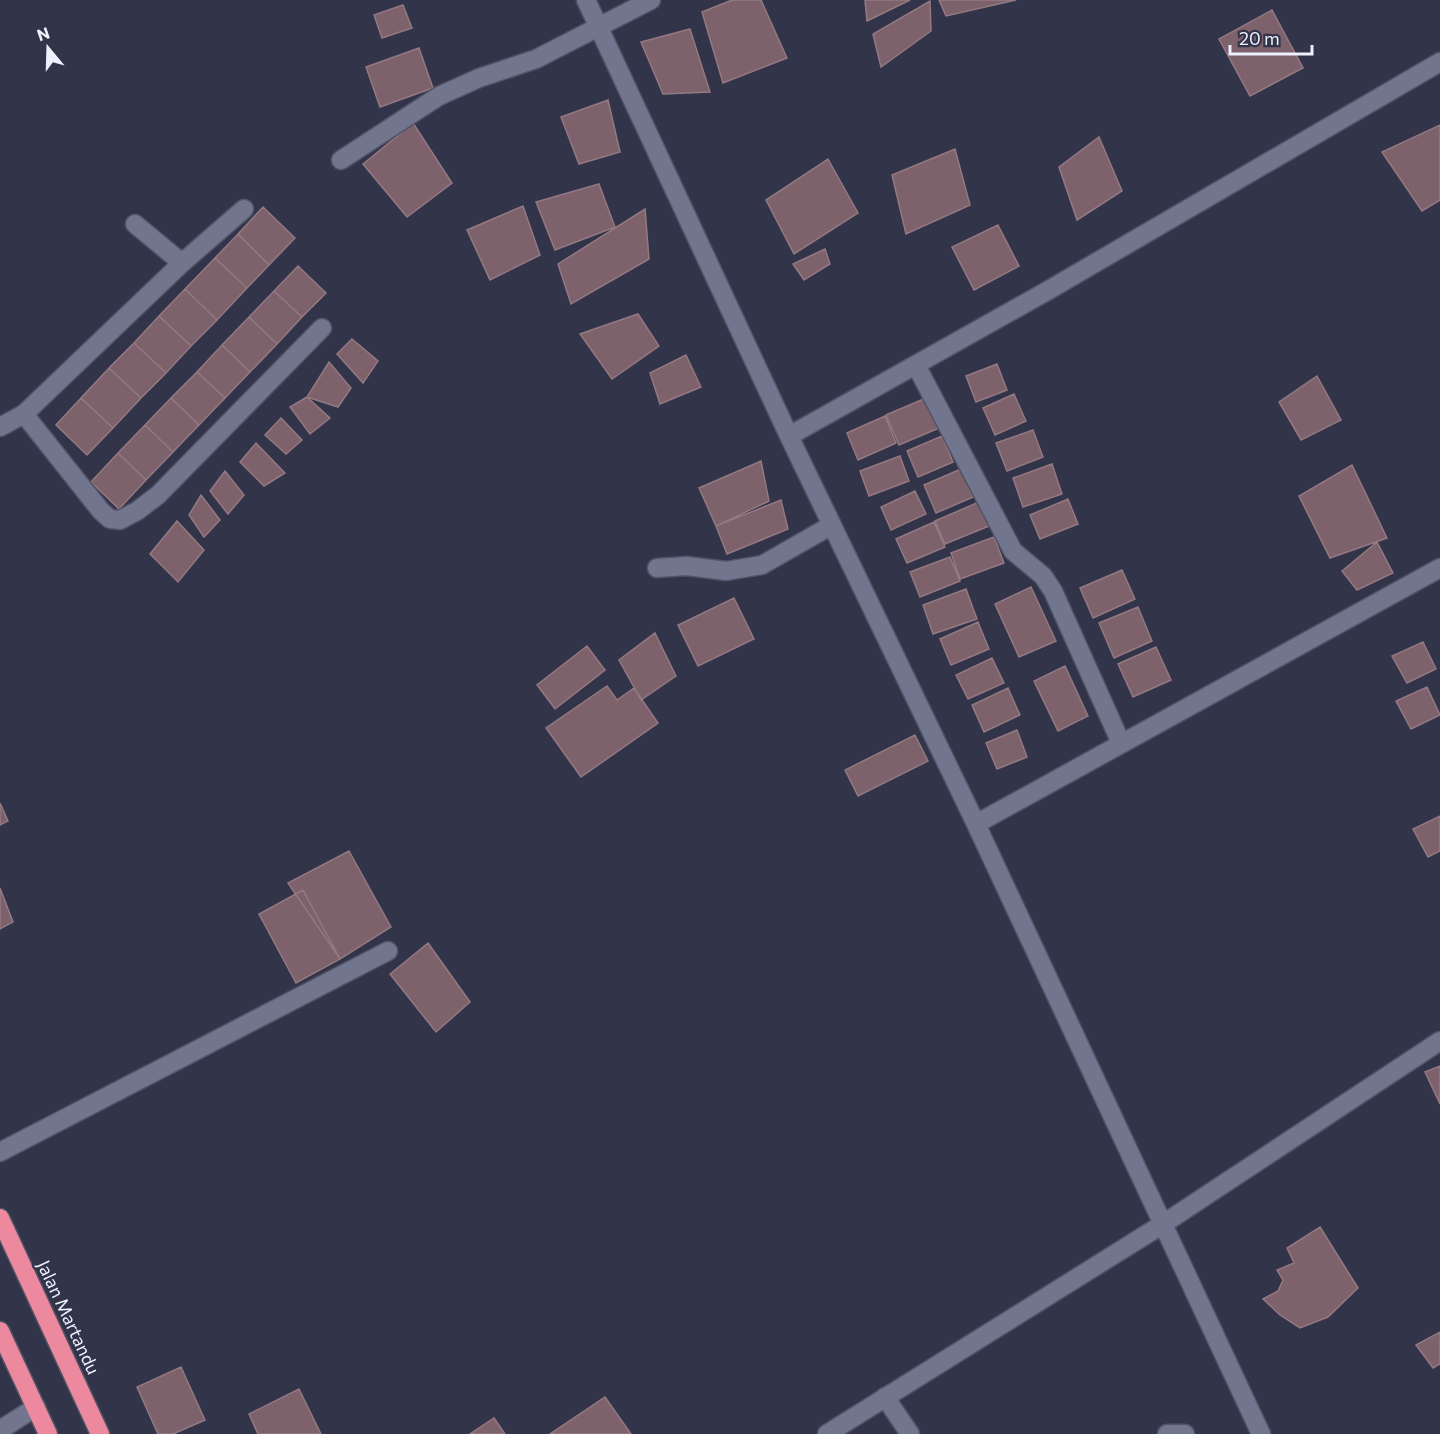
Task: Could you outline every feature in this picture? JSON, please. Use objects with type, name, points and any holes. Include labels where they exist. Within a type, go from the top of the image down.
[{"type":"highway","name":"Jalan Martandu","points":[[0,1218],[100,1434]]},
{"type":"highway","points":[[0,1331],[48,1434]]},
{"type":"street","points":[[586,0],[789,436],[976,825],[1262,1434]]},
{"type":"street","points":[[341,160],[439,96],[479,78],[536,59],[599,29],[651,0]]},
{"type":"street","points":[[789,436],[1440,62]]},
{"type":"street","points":[[0,427],[24,414],[182,263],[244,209]]},
{"type":"street","points":[[135,224],[182,263]]},
{"type":"street","points":[[24,414],[101,511],[110,519],[120,520],[158,495],[322,328]]},
{"type":"street","points":[[916,365],[1013,551],[1043,576],[1053,591],[1121,743]]},
{"type":"street","points":[[657,568],[687,566],[726,571],[762,565],[832,525]]},
{"type":"street","points":[[976,825],[1440,568]]},
{"type":"street","points":[[0,1152],[388,951]]},
{"type":"street","points":[[827,1434],[1163,1224],[1440,1041]]},
{"type":"street","points":[[885,1397],[910,1434]]},
{"type":"street","points":[[0,1430],[36,1407]]},
{"type":"street","points":[[1167,1434],[1185,1434]]},
{"type":"building","points":[[732,0],[761,0],[787,58],[723,83],[702,12]]},
{"type":"building","points":[[865,0],[910,0],[867,21]]},
{"type":"building","points":[[939,0],[1016,0],[946,16]]},
{"type":"building","points":[[930,1],[931,31],[881,67],[873,34]]},
{"type":"building","points":[[403,5],[412,28],[382,38],[374,15]]},
{"type":"building","points":[[1272,10],[1303,68],[1250,96],[1219,39]]},
{"type":"building","points":[[690,29],[710,92],[663,94],[641,42]]},
{"type":"building","points":[[419,48],[433,88],[380,107],[366,67]]},
{"type":"building","points":[[608,100],[620,152],[579,164],[561,117]]},
{"type":"building","points":[[413,123],[452,183],[407,217],[363,164]]},
{"type":"building","points":[[1440,125],[1440,200],[1422,211],[1382,152]]},
{"type":"building","points":[[1099,137],[1122,191],[1077,220],[1059,167]]},
{"type":"building","points":[[955,149],[970,205],[906,234],[892,175]]},
{"type":"building","points":[[828,159],[858,213],[794,254],[766,200]]},
{"type":"building","points":[[599,184],[615,227],[555,250],[536,202]]},
{"type":"building","points":[[523,206],[540,255],[490,280],[467,230]]},
{"type":"building","points":[[263,207],[295,238],[269,265],[238,234]]},
{"type":"building","points":[[645,209],[649,259],[571,304],[558,264]]},
{"type":"building","points":[[998,225],[1019,266],[974,290],[952,247]]},
{"type":"building","points":[[238,234],[269,265],[247,288],[215,258]]},
{"type":"building","points":[[825,249],[830,264],[804,280],[793,264]]},
{"type":"building","points":[[215,258],[247,288],[217,320],[185,289]]},
{"type":"building","points":[[298,266],[326,293],[302,317],[274,291]]},
{"type":"building","points":[[185,289],[217,320],[191,346],[159,316]]},
{"type":"building","points":[[274,291],[302,317],[277,344],[249,317]]},
{"type":"building","points":[[638,314],[659,346],[612,379],[580,334]]},
{"type":"building","points":[[159,316],[191,346],[166,373],[134,343]]},
{"type":"building","points":[[249,317],[277,344],[250,372],[222,345]]},
{"type":"building","points":[[352,339],[378,361],[363,383],[337,354]]},
{"type":"building","points":[[134,343],[166,373],[141,398],[109,368]]},
{"type":"building","points":[[222,345],[250,372],[225,398],[197,372]]},
{"type":"building","points":[[686,355],[701,387],[660,404],[650,373]]},
{"type":"building","points":[[329,362],[351,388],[338,407],[307,397]]},
{"type":"building","points":[[997,364],[1007,390],[976,402],[966,376]]},
{"type":"building","points":[[109,368],[141,398],[113,428],[81,398]]},
{"type":"building","points":[[197,372],[225,398],[199,425],[171,398]]},
{"type":"building","points":[[1317,376],[1341,420],[1301,440],[1279,402]]},
{"type":"building","points":[[1014,394],[1026,421],[995,435],[983,408]]},
{"type":"building","points":[[307,397],[330,418],[310,434],[290,407]]},
{"type":"building","points":[[81,398],[113,428],[87,455],[56,425]]},
{"type":"building","points":[[171,398],[199,425],[173,452],[145,425]]},
{"type":"building","points":[[926,398],[939,428],[899,445],[886,415]]},
{"type":"building","points":[[885,416],[896,443],[858,460],[847,433]]},
{"type":"building","points":[[281,418],[302,440],[286,454],[265,435]]},
{"type":"building","points":[[145,425],[173,452],[146,480],[118,453]]},
{"type":"building","points":[[1033,430],[1043,457],[1007,471],[996,443]]},
{"type":"building","points":[[942,436],[953,462],[918,477],[907,451]]},
{"type":"building","points":[[256,443],[285,473],[264,486],[240,462]]},
{"type":"building","points":[[118,453],[146,480],[119,509],[91,482]]},
{"type":"building","points":[[900,456],[909,481],[869,496],[860,471]]},
{"type":"building","points":[[761,461],[769,501],[716,526],[699,488]]},
{"type":"building","points":[[1052,464],[1062,494],[1023,507],[1013,478]]},
{"type":"building","points":[[1352,465],[1387,538],[1330,558],[1299,496]]},
{"type":"building","points":[[961,469],[973,497],[936,513],[924,485]]},
{"type":"building","points":[[225,471],[244,495],[228,514],[210,491]]},
{"type":"building","points":[[915,491],[926,514],[891,530],[881,507]]},
{"type":"building","points":[[201,495],[220,520],[204,537],[189,515]]},
{"type":"building","points":[[1068,499],[1078,524],[1040,539],[1030,515]]},
{"type":"building","points":[[781,500],[788,529],[727,554],[716,526]]},
{"type":"building","points":[[979,502],[989,526],[945,544],[935,521]]},
{"type":"building","points":[[177,521],[204,550],[178,582],[150,554]]},
{"type":"building","points":[[934,522],[945,547],[907,563],[896,539]]},
{"type":"building","points":[[994,537],[1004,563],[960,579],[951,553]]},
{"type":"building","points":[[1377,542],[1393,573],[1357,590],[1342,571]]},
{"type":"building","points":[[950,557],[960,581],[920,597],[910,572]]},
{"type":"building","points":[[1122,570],[1135,599],[1093,618],[1080,588]]},
{"type":"building","points":[[1031,587],[1056,641],[1019,657],[995,604]]},
{"type":"building","points":[[966,589],[977,619],[933,634],[923,605]]},
{"type":"building","points":[[734,598],[754,639],[698,666],[678,625]]},
{"type":"building","points":[[1138,607],[1152,641],[1114,658],[1099,623]]},
{"type":"building","points":[[978,622],[989,649],[951,665],[940,639]]},
{"type":"building","points":[[655,633],[676,676],[641,700],[619,660]]},
{"type":"building","points":[[1423,642],[1436,669],[1407,683],[1392,656]]},
{"type":"building","points":[[587,646],[605,670],[555,709],[537,685]]},
{"type":"building","points":[[1156,647],[1171,680],[1133,697],[1118,664]]},
{"type":"building","points":[[992,658],[1004,683],[968,699],[956,675]]},
{"type":"building","points":[[1065,666],[1088,716],[1058,731],[1034,681]]},
{"type":"building","points":[[607,686],[617,700],[634,688],[658,723],[581,777],[546,728]]},
{"type":"building","points":[[1427,687],[1440,715],[1411,729],[1396,701]]},
{"type":"building","points":[[1008,688],[1020,715],[984,732],[972,705]]},
{"type":"building","points":[[1017,730],[1027,757],[997,769],[986,743]]},
{"type":"building","points":[[915,735],[928,761],[858,796],[845,770]]},
{"type":"building","points":[[0,803],[8,821],[0,825]]},
{"type":"building","points":[[1440,816],[1440,851],[1428,857],[1413,829]]},
{"type":"building","points":[[349,851],[391,927],[340,959],[288,883]]},
{"type":"building","points":[[0,888],[13,922],[0,929]]},
{"type":"building","points":[[303,890],[340,959],[296,983],[259,914]]},
{"type":"building","points":[[428,943],[470,1002],[436,1032],[390,974]]},
{"type":"building","points":[[1440,1066],[1440,1104],[1425,1072]]},
{"type":"building","points":[[1320,1227],[1358,1288],[1328,1317],[1300,1328],[1280,1315],[1263,1299],[1278,1291],[1283,1280],[1277,1270],[1294,1263],[1287,1248]]},
{"type":"building","points":[[1440,1332],[1440,1364],[1433,1368],[1416,1345]]},
{"type":"building","points":[[181,1367],[205,1420],[173,1434],[158,1434],[137,1387]]},
{"type":"building","points":[[299,1389],[321,1434],[258,1434],[249,1414]]},
{"type":"building","points":[[605,1397],[631,1434],[550,1434]]},
{"type":"building","points":[[494,1418],[505,1434],[470,1434]]}]
